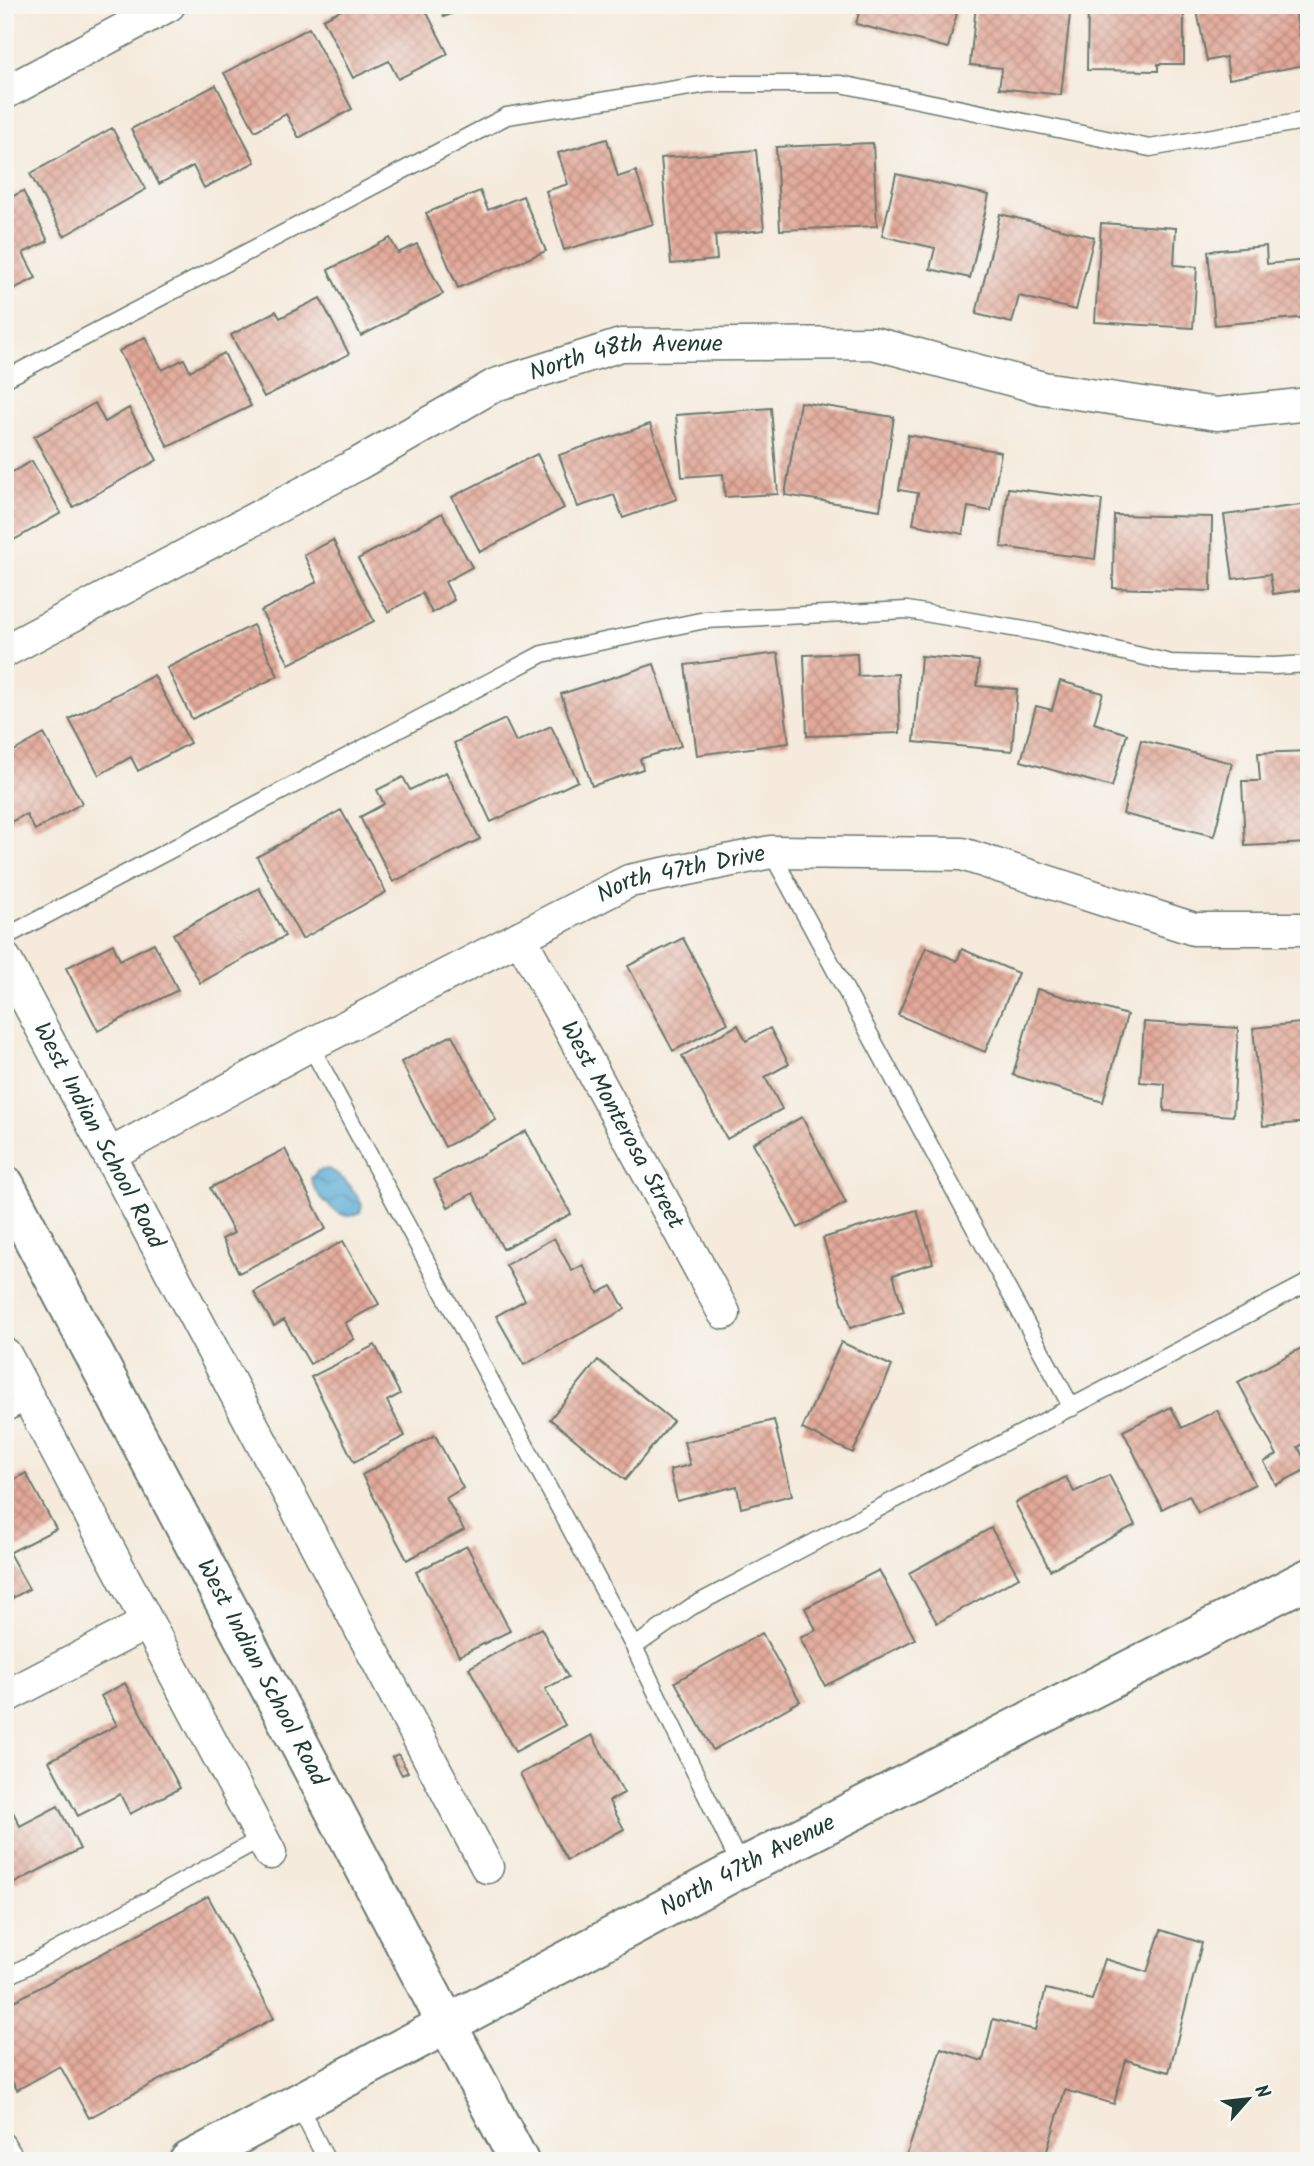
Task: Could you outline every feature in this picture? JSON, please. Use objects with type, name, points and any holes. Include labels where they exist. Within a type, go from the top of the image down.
[{"type":"street","points":[[5,93],[169,5]]},
{"type":"street","name":"North 48th Avenue","points":[[5,651],[356,465],[495,386],[621,345],[873,343],[1043,388],[1217,414],[1309,404]]},
{"type":"street","name":"North 47th Drive","points":[[108,1155],[310,1045],[629,881],[771,852],[962,854],[1194,929],[1309,929]]},
{"type":"street","name":"West Monterosa Street","points":[[520,936],[724,1313]]},
{"type":"street","name":"West Indian School Road","points":[[5,958],[487,1867]]},
{"type":"street","name":"West Indian School Road","points":[[5,1185],[519,2161]]},
{"type":"street","points":[[5,1354],[18,1407],[147,1623],[266,1846]]},
{"type":"street","name":"North 47th Avenue","points":[[189,2161],[741,1868],[1309,1578]]},
{"type":"street","points":[[5,1697],[147,1623]]},
{"type":"lane","points":[[5,379],[508,116],[708,84],[841,84],[1150,148],[1309,120]]},
{"type":"lane","points":[[5,937],[542,654],[555,651],[705,620],[907,610],[1041,633],[1171,663],[1274,666],[1309,664]]},
{"type":"lane","points":[[771,852],[1072,1408]]},
{"type":"lane","points":[[310,1045],[634,1647],[741,1868]]},
{"type":"lane","points":[[634,1647],[691,1607],[1309,1282]]},
{"type":"lane","points":[[5,1978],[266,1846]]},
{"type":"lane","points":[[297,2102],[327,2161]]},
{"type":"lane","points":[[5,2141],[18,2161]]},
{"type":"water","points":[[328,1169],[344,1179],[352,1189],[362,1205],[360,1212],[350,1216],[343,1215],[320,1196],[311,1178],[318,1171]]},
{"type":"building","points":[[351,5],[423,5],[448,54],[398,79],[389,61],[353,78],[323,19]]},
{"type":"building","points":[[440,5],[473,5],[444,17]]},
{"type":"building","points":[[861,5],[959,5],[948,48],[856,24]]},
{"type":"building","points":[[976,5],[1071,5],[1061,95],[999,88],[1002,68],[970,65]]},
{"type":"building","points":[[1088,5],[1184,5],[1184,64],[1158,64],[1158,71],[1087,70]]},
{"type":"building","points":[[1294,5],[1305,65],[1229,79],[1226,57],[1207,61],[1196,6]]},
{"type":"building","points":[[309,28],[352,109],[299,138],[286,114],[255,131],[224,73]]},
{"type":"building","points":[[216,85],[255,162],[204,188],[193,166],[159,184],[131,129]]},
{"type":"building","points":[[112,128],[146,189],[64,236],[30,174]]},
{"type":"building","points":[[607,139],[618,177],[636,171],[653,224],[564,250],[546,191],[568,184],[558,153]]},
{"type":"building","points":[[873,143],[877,226],[780,230],[776,147]]},
{"type":"building","points":[[756,150],[764,230],[715,235],[717,260],[671,264],[661,158]]},
{"type":"building","points":[[896,174],[989,195],[970,278],[930,269],[935,248],[882,236]]},
{"type":"building","points":[[23,191],[48,241],[23,253],[36,278],[5,293],[5,200]]},
{"type":"building","points":[[480,191],[488,210],[523,196],[546,251],[458,288],[426,213]]},
{"type":"building","points":[[1000,214],[1094,237],[1076,310],[1019,296],[1012,323],[976,314]]},
{"type":"building","points":[[1101,223],[1176,228],[1174,265],[1197,267],[1193,328],[1095,322]]},
{"type":"building","points":[[390,238],[398,253],[417,244],[443,294],[361,336],[328,270]]},
{"type":"building","points":[[1266,246],[1267,264],[1306,260],[1309,317],[1215,325],[1208,251]]},
{"type":"building","points":[[320,298],[349,354],[264,397],[231,335],[276,311],[280,318]]},
{"type":"building","points":[[145,337],[162,370],[184,359],[190,371],[224,353],[251,406],[168,447],[119,351]]},
{"type":"building","points":[[800,402],[894,417],[880,510],[785,495]]},
{"type":"building","points":[[95,403],[105,422],[129,408],[157,460],[73,507],[34,437]]},
{"type":"building","points":[[771,408],[778,494],[725,497],[723,474],[682,477],[676,415]]},
{"type":"building","points":[[650,424],[677,499],[623,518],[614,495],[578,507],[559,455]]},
{"type":"building","points":[[908,435],[1001,452],[991,511],[968,507],[963,534],[913,524],[918,493],[899,490]]},
{"type":"building","points":[[537,454],[564,508],[480,552],[452,497]]},
{"type":"building","points":[[32,461],[61,513],[5,545],[5,476]]},
{"type":"building","points":[[1008,488],[1102,500],[1095,559],[1001,547]]},
{"type":"building","points":[[1309,504],[1309,589],[1273,594],[1270,574],[1233,579],[1224,515]]},
{"type":"building","points":[[442,513],[472,567],[445,582],[454,600],[432,613],[422,593],[388,612],[358,559]]},
{"type":"building","points":[[1114,515],[1212,517],[1211,591],[1113,588]]},
{"type":"building","points":[[333,540],[374,621],[289,664],[261,611],[317,582],[304,555]]},
{"type":"building","points":[[253,625],[278,676],[192,719],[167,668]]},
{"type":"building","points":[[778,653],[789,743],[697,755],[685,665]]},
{"type":"building","points":[[857,653],[858,676],[898,674],[900,733],[807,736],[804,655]]},
{"type":"building","points":[[921,656],[979,661],[977,686],[1017,689],[1012,751],[914,742]]},
{"type":"building","points":[[654,664],[681,746],[640,759],[643,769],[592,786],[561,694]]},
{"type":"building","points":[[154,675],[190,743],[138,771],[131,757],[99,775],[69,719]]},
{"type":"building","points":[[1060,681],[1103,693],[1094,723],[1127,734],[1112,787],[1021,761],[1036,706],[1052,710]]},
{"type":"building","points":[[505,719],[516,742],[551,726],[578,781],[491,822],[454,743]]},
{"type":"building","points":[[44,734],[82,803],[35,830],[26,814],[5,825],[5,756]]},
{"type":"building","points":[[1141,740],[1232,763],[1214,836],[1123,814]]},
{"type":"building","points":[[1309,751],[1309,843],[1245,846],[1242,781],[1260,781],[1258,753]]},
{"type":"building","points":[[446,772],[480,839],[393,882],[360,817],[384,804],[377,790],[403,777],[410,790]]},
{"type":"building","points":[[341,810],[386,892],[302,939],[257,857]]},
{"type":"building","points":[[259,888],[285,936],[200,983],[173,934]]},
{"type":"building","points":[[683,938],[728,1023],[673,1051],[628,966]]},
{"type":"building","points":[[154,943],[178,990],[98,1031],[66,968],[113,944],[120,960]]},
{"type":"building","points":[[926,947],[957,961],[962,949],[1018,973],[985,1052],[898,1015]]},
{"type":"building","points":[[1037,989],[1127,1015],[1103,1102],[1013,1075]]},
{"type":"building","points":[[1144,1022],[1238,1028],[1233,1116],[1164,1111],[1165,1084],[1140,1082]]},
{"type":"building","points":[[1309,1022],[1309,1122],[1263,1126],[1253,1028]]},
{"type":"building","points":[[738,1025],[746,1041],[770,1028],[789,1064],[765,1077],[782,1109],[727,1139],[682,1056]]},
{"type":"building","points":[[452,1035],[496,1120],[445,1147],[401,1062]]},
{"type":"building","points":[[802,1117],[846,1203],[798,1228],[753,1143]]},
{"type":"building","points":[[526,1131],[571,1214],[503,1249],[473,1193],[448,1207],[434,1180]]},
{"type":"building","points":[[285,1149],[326,1229],[239,1273],[222,1239],[234,1233],[210,1188]]},
{"type":"building","points":[[917,1210],[933,1263],[893,1275],[904,1312],[850,1328],[823,1238]]},
{"type":"building","points":[[554,1238],[572,1271],[583,1265],[598,1293],[612,1286],[625,1309],[524,1365],[496,1316],[525,1300],[506,1265]]},
{"type":"building","points":[[343,1241],[379,1304],[345,1323],[354,1339],[310,1364],[284,1320],[274,1326],[254,1292]]},
{"type":"building","points":[[841,1342],[892,1366],[853,1453],[802,1429]]},
{"type":"building","points":[[1309,1344],[1309,1441],[1298,1447],[1309,1468],[1276,1485],[1264,1462],[1277,1455],[1238,1382]]},
{"type":"building","points":[[375,1345],[400,1394],[387,1401],[405,1436],[354,1462],[311,1377]]},
{"type":"building","points":[[598,1360],[673,1421],[625,1480],[550,1419]]},
{"type":"building","points":[[1171,1407],[1182,1428],[1217,1410],[1255,1484],[1198,1513],[1189,1495],[1162,1509],[1123,1431]]},
{"type":"building","points":[[774,1420],[792,1495],[741,1508],[737,1486],[677,1501],[670,1470],[690,1465],[684,1442]]},
{"type":"building","points":[[435,1435],[463,1488],[446,1498],[464,1530],[407,1560],[362,1475]]},
{"type":"building","points":[[26,1473],[56,1529],[9,1553],[29,1589],[5,1602],[5,1484]]},
{"type":"building","points":[[1109,1475],[1135,1525],[1050,1570],[1015,1503],[1066,1477],[1074,1492]]},
{"type":"building","points":[[991,1528],[1019,1577],[937,1623],[909,1573]]},
{"type":"building","points":[[467,1546],[510,1631],[459,1656],[416,1572]]},
{"type":"building","points":[[879,1570],[915,1639],[825,1686],[800,1638],[816,1630],[805,1608]]},
{"type":"building","points":[[541,1628],[568,1677],[545,1689],[565,1725],[515,1752],[469,1668]]},
{"type":"building","points":[[762,1633],[800,1701],[713,1750],[675,1682]]},
{"type":"building","points":[[125,1683],[180,1788],[130,1814],[120,1794],[78,1816],[49,1761],[117,1725],[101,1696]]},
{"type":"building","points":[[592,1735],[624,1793],[609,1801],[624,1829],[567,1860],[520,1774]]},
{"type":"building","points":[[398,1754],[408,1772],[402,1775],[392,1757]]},
{"type":"building","points":[[5,1796],[20,1826],[58,1806],[80,1849],[5,1888]]},
{"type":"building","points":[[208,1896],[274,2018],[89,2118],[60,2066],[17,2090],[5,2069],[5,2006]]},
{"type":"building","points":[[1161,1930],[1202,1943],[1169,2072],[1126,2060],[1114,2104],[1065,2090],[1044,2161],[905,2161],[941,2048],[983,2061],[993,2019],[1035,2030],[1046,1989],[1092,2000],[1105,1959],[1147,1972]]}]
